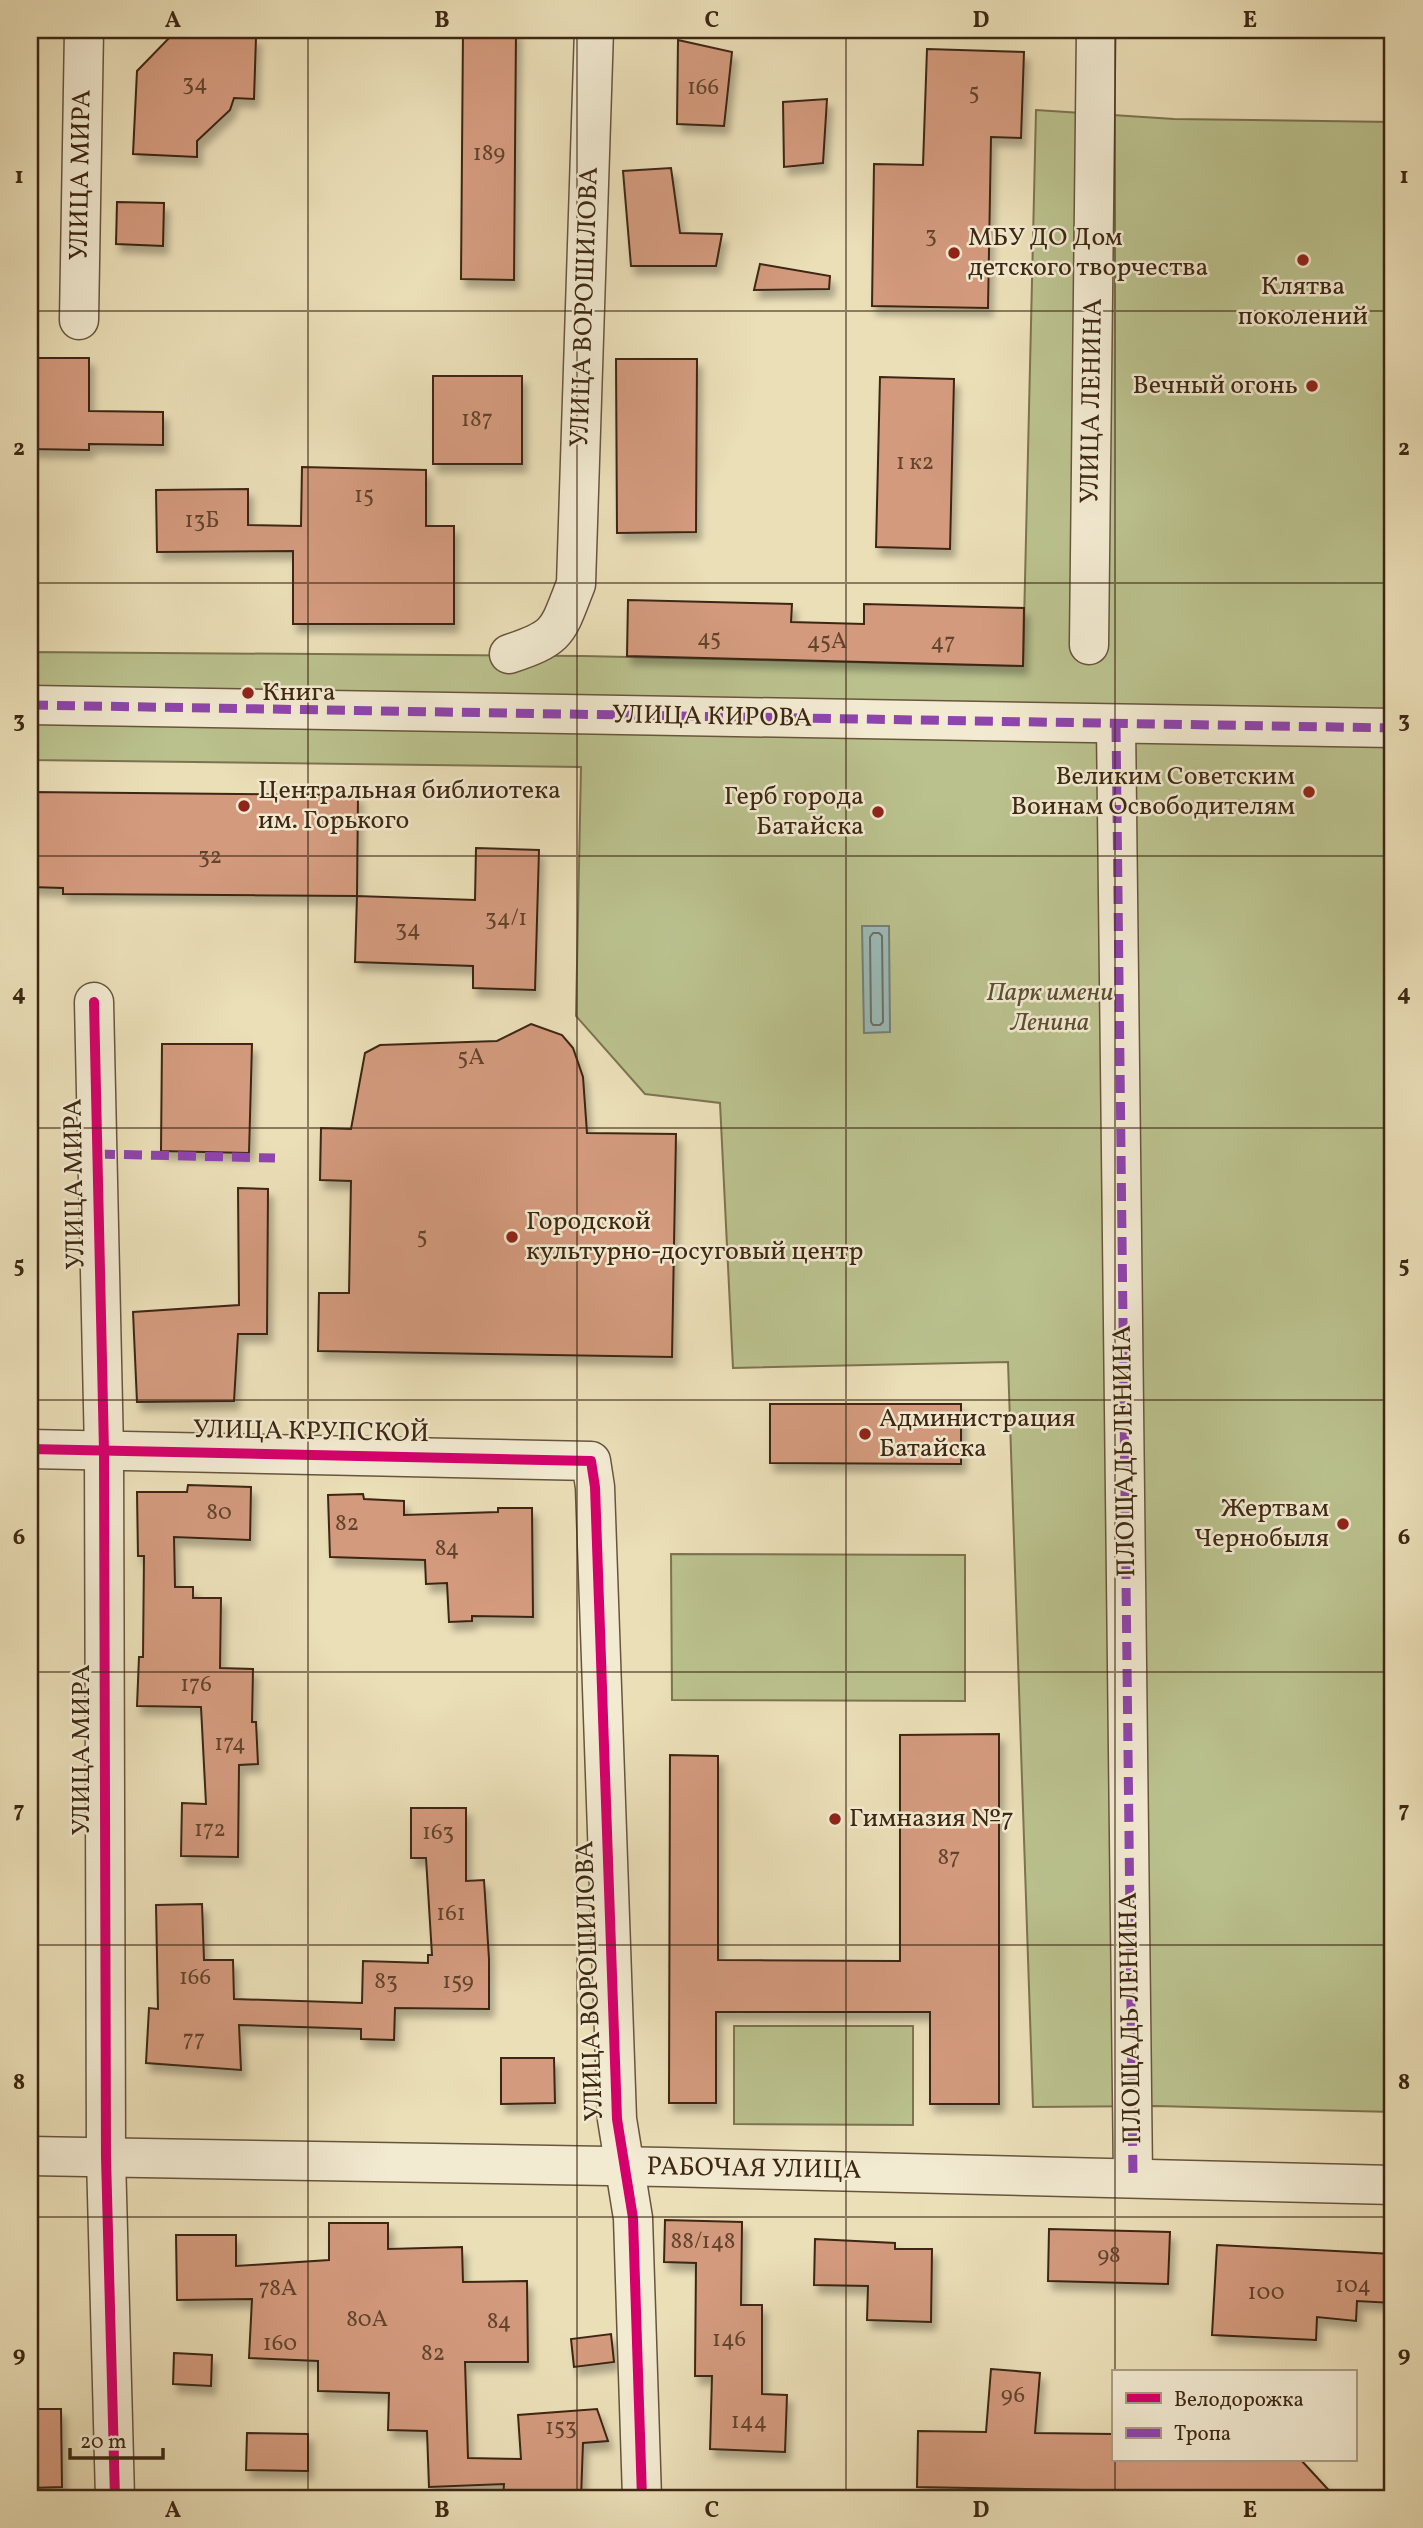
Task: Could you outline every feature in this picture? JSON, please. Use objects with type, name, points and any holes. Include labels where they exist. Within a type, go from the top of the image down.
[{"type":"street","name":"УЛИЦА МИРА","points":[[79,320],[84,30]]},
{"type":"street","name":"УЛИЦА ВОРОШИЛОВА","points":[[509,654],[540,644],[557,630],[576,584],[594,30]]},
{"type":"street","name":"УЛИЦА ЛЕНИНА","points":[[1089,645],[1096,30]]},
{"type":"street","name":"УЛИЦА КИРОВА","points":[[30,705],[1393,728]]},
{"type":"street","name":"ПЛОЩАДЬ ЛЕНИНА","points":[[1116,724],[1133,2178]]},
{"type":"street","name":"УЛИЦА МИРА","points":[[94,1002],[104,1451],[106,2157],[115,2498]]},
{"type":"street","name":"УЛИЦА КРУПСКОЙ","points":[[30,1449],[590,1461]]},
{"type":"street","name":"УЛИЦА ВОРОШИЛОВА","points":[[590,1461],[595,1487],[617,2119],[633,2218],[642,2498]]},
{"type":"street","name":"РАБОЧАЯ УЛИЦА","points":[[30,2156],[623,2166],[1393,2185]]},
{"type":"green space","name":"Парк имени Ленина","points":[[1036,110],[1174,119],[1393,122],[1393,2112],[1156,2106],[1033,2107],[1008,1362],[733,1368],[720,1103],[645,1094],[576,1016],[581,767],[30,760],[30,652],[583,656],[1023,666]]},
{"type":"green space","points":[[671,1554],[965,1555],[965,1701],[672,1700]]},
{"type":"green space","points":[[734,2026],[913,2026],[913,2125],[734,2124]]},
{"type":"water","points":[[862,926],[889,926],[890,1032],[864,1033]]},
{"type":"building","points":[[463,30],[516,30],[514,280],[461,279]]},
{"type":"building","points":[[171,36],[256,37],[254,99],[234,98],[230,110],[197,141],[197,157],[133,154],[137,71]]},
{"type":"building","points":[[678,40],[732,52],[724,126],[677,124]]},
{"type":"building","points":[[927,49],[1024,52],[1021,138],[991,137],[988,308],[872,306],[874,164],[923,165]]},
{"type":"building","points":[[827,99],[823,163],[784,167],[783,102]]},
{"type":"building","points":[[671,168],[680,233],[722,234],[716,266],[631,266],[623,171]]},
{"type":"building","points":[[117,202],[164,203],[163,246],[116,244]]},
{"type":"building","points":[[760,264],[830,276],[829,289],[754,290]]},
{"type":"building","points":[[30,358],[89,358],[89,411],[163,412],[163,445],[89,444],[89,450],[30,449]]},
{"type":"building","points":[[616,359],[697,359],[696,532],[617,533]]},
{"type":"building","points":[[433,376],[522,376],[522,464],[433,464]]},
{"type":"building","points":[[880,377],[954,379],[950,549],[876,547]]},
{"type":"building","points":[[302,467],[426,470],[426,526],[454,526],[454,624],[293,624],[293,551],[157,552],[156,490],[248,489],[248,525],[301,526]]},
{"type":"building","points":[[628,600],[792,604],[791,622],[864,624],[864,604],[1024,608],[1023,666],[627,656]]},
{"type":"building","points":[[30,792],[358,795],[357,896],[63,894],[63,888],[30,887]]},
{"type":"building","points":[[476,848],[539,850],[535,990],[473,988],[473,966],[355,962],[357,896],[475,900]]},
{"type":"building","name":"Городской культурно-досуговый центр","points":[[531,1024],[562,1035],[573,1048],[583,1077],[587,1133],[676,1134],[672,1357],[318,1351],[319,1293],[349,1293],[351,1181],[320,1180],[321,1128],[351,1129],[365,1053],[380,1045],[497,1041]]},
{"type":"building","points":[[162,1044],[252,1044],[249,1153],[161,1151]]},
{"type":"building","points":[[238,1188],[268,1189],[267,1334],[238,1334],[234,1401],[137,1402],[133,1312],[239,1305]]},
{"type":"building","name":"Администрация Батайска","points":[[770,1404],[961,1404],[961,1464],[770,1463]]},
{"type":"building","points":[[188,1485],[251,1487],[250,1540],[174,1537],[175,1587],[193,1587],[193,1598],[221,1598],[220,1668],[253,1669],[252,1722],[256,1722],[258,1764],[239,1765],[238,1857],[181,1856],[182,1803],[206,1804],[201,1707],[137,1706],[139,1657],[143,1657],[144,1556],[138,1556],[137,1492],[187,1492]]},
{"type":"building","points":[[363,1494],[364,1499],[404,1501],[404,1515],[498,1512],[498,1508],[532,1508],[533,1617],[472,1616],[472,1621],[449,1622],[447,1583],[426,1584],[425,1560],[330,1557],[328,1495]]},
{"type":"building","points":[[999,1734],[999,2104],[930,2104],[930,2012],[716,2012],[716,2103],[669,2103],[670,1755],[718,1756],[718,1960],[900,1961],[900,1735]]},
{"type":"building","points":[[411,1808],[466,1808],[466,1881],[484,1880],[489,2009],[395,2008],[394,2040],[361,2039],[361,2029],[239,2025],[241,2070],[146,2063],[149,2008],[158,2009],[156,1905],[202,1904],[204,1960],[233,1960],[234,1999],[362,2003],[363,1961],[428,1963],[428,1955],[432,1955],[426,1858],[411,1858]]},
{"type":"building","points":[[501,2058],[554,2058],[555,2103],[501,2104]]},
{"type":"building","points":[[665,2220],[742,2222],[741,2305],[762,2305],[762,2394],[787,2395],[785,2452],[710,2449],[712,2376],[695,2376],[696,2263],[664,2262]]},
{"type":"building","points":[[329,2223],[388,2223],[388,2249],[462,2247],[463,2282],[527,2281],[528,2362],[465,2362],[468,2458],[521,2459],[518,2415],[597,2409],[608,2441],[583,2443],[581,2498],[503,2498],[504,2484],[429,2487],[427,2431],[388,2430],[389,2393],[318,2391],[318,2361],[249,2358],[252,2299],[177,2300],[176,2235],[236,2235],[236,2266],[329,2260]]},
{"type":"building","points":[[1049,2229],[1170,2232],[1168,2284],[1048,2281]]},
{"type":"building","points":[[815,2239],[895,2243],[895,2249],[932,2249],[931,2322],[867,2320],[868,2286],[814,2285]]},
{"type":"building","points":[[1217,2245],[1393,2254],[1393,2303],[1357,2301],[1356,2321],[1317,2317],[1316,2340],[1212,2335]]},
{"type":"building","points":[[611,2334],[614,2362],[574,2367],[571,2339]]},
{"type":"building","points":[[174,2353],[212,2355],[211,2386],[173,2384]]},
{"type":"building","points":[[991,2369],[1040,2373],[1035,2433],[1112,2434],[1112,2462],[1303,2462],[1336,2498],[1254,2498],[1249,2493],[917,2487],[918,2431],[986,2432]]},
{"type":"building","points":[[30,2409],[61,2409],[62,2487],[30,2488]]},
{"type":"building","points":[[247,2433],[308,2434],[308,2471],[246,2470]]},
{"type":"marked path","points":[[30,705],[1393,728]]},
{"type":"marked path","points":[[1116,724],[1133,2178]]},
{"type":"marked path","points":[[97,1154],[275,1158]]},
{"type":"cycle path","points":[[94,1002],[104,1451],[106,2157],[115,2498]]},
{"type":"cycle path","points":[[30,1449],[591,1461],[595,1487],[617,2119],[633,2218],[642,2498]]},
{"type":"place","name":"МБУ ДО Дом детского творчества","points":[[954,253]]},
{"type":"place","name":"Клятва поколений","points":[[1303,260]]},
{"type":"place","name":"Вечный огонь","points":[[1312,386]]},
{"type":"place","name":"Книга","points":[[248,693]]},
{"type":"place","name":"Великим Советским Воинам Освободителям","points":[[1309,792]]},
{"type":"place","name":"Центральная библиотека им. Горького","points":[[244,806]]},
{"type":"place","name":"Герб города Батайска","points":[[878,812]]},
{"type":"place","name":"Городской культурно-досуговый центр","points":[[512,1237]]},
{"type":"place","name":"Администрация Батайска","points":[[865,1434]]},
{"type":"place","name":"Жертвам Чернобыля","points":[[1343,1524]]},
{"type":"place","name":"Гимназия №7","points":[[835,1819]]}]
